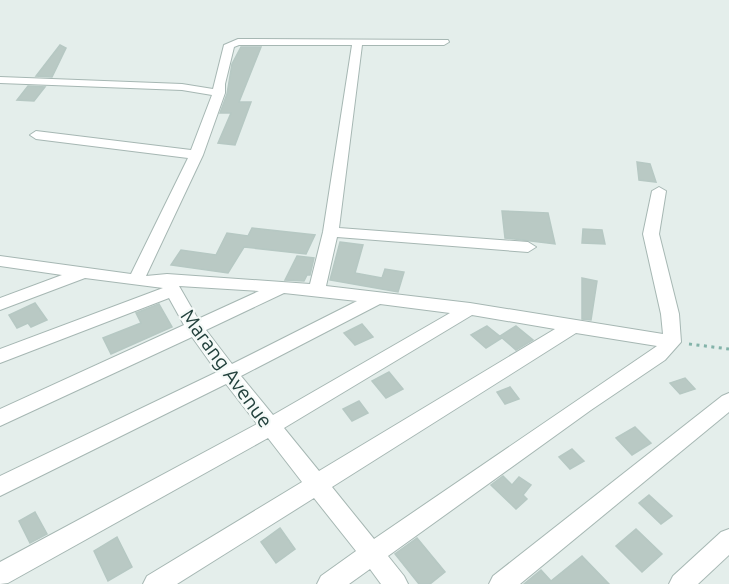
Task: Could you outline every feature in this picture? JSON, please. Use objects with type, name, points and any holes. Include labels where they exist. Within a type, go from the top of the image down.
[{"type":"street","points":[[136,279],[196,155],[219,93],[219,84],[231,44],[444,42]]},
{"type":"street","points":[[317,290],[331,232],[357,43]]},
{"type":"street","points":[[0,80],[182,87],[219,93]]},
{"type":"street","points":[[36,135],[196,155]]},
{"type":"street","points":[[329,584],[584,404],[659,355],[672,342],[670,314],[651,234],[659,191]]},
{"type":"street","points":[[331,232],[528,247]]},
{"type":"street","points":[[0,261],[170,285],[284,286],[470,309],[672,342]]},
{"type":"street","points":[[0,304],[84,272]]},
{"type":"street","points":[[0,356],[170,285]]},
{"type":"street","name":"Marang Avenue","points":[[170,285],[194,327],[269,427],[396,584]]},
{"type":"street","points":[[0,418],[284,286]]},
{"type":"street","points":[[0,486],[376,299]]},
{"type":"street","points":[[0,575],[269,427],[470,309]]},
{"type":"street","points":[[155,584],[572,327]]},
{"type":"street","points":[[501,584],[729,401]]},
{"type":"street","points":[[681,584],[729,540]]},
{"type":"path","points":[[672,342],[729,349]]},
{"type":"building","points":[[60,45],[66,48],[52,77],[36,76]]},
{"type":"building","points":[[241,47],[261,47],[239,102],[251,102],[235,145],[218,143],[231,113],[220,113],[227,94],[232,64]]},
{"type":"building","points":[[28,86],[45,87],[34,101],[17,100]]},
{"type":"building","points":[[637,162],[650,164],[656,182],[639,180]]},
{"type":"building","points":[[502,211],[548,213],[555,244],[505,238]]},
{"type":"building","points":[[252,228],[315,235],[306,254],[244,247],[228,273],[171,265],[181,250],[216,255],[227,233],[248,236]]},
{"type":"building","points":[[583,229],[602,230],[605,244],[582,243]]},
{"type":"building","points":[[340,242],[363,245],[355,273],[382,278],[385,269],[404,272],[398,292],[330,280]]},
{"type":"building","points":[[297,256],[314,258],[310,275],[307,275],[304,281],[285,280]]},
{"type":"building","points":[[582,278],[597,281],[591,320],[582,319]]},
{"type":"building","points":[[35,303],[47,320],[31,327],[28,323],[17,328],[9,315]]},
{"type":"building","points":[[159,304],[172,327],[111,354],[103,338],[141,323],[136,313]]},
{"type":"building","points":[[362,324],[373,337],[355,345],[344,333]]},
{"type":"building","points":[[487,326],[502,338],[486,348],[471,335]]},
{"type":"building","points":[[516,326],[533,340],[516,350],[500,336]]},
{"type":"building","points":[[389,372],[403,389],[386,398],[372,381]]},
{"type":"building","points":[[685,378],[695,389],[680,394],[670,383]]},
{"type":"building","points":[[510,387],[519,399],[505,404],[497,392]]},
{"type":"building","points":[[359,401],[368,413],[352,421],[343,409]]},
{"type":"building","points":[[635,427],[651,443],[632,455],[616,438]]},
{"type":"building","points":[[572,449],[584,461],[570,469],[559,457]]},
{"type":"building","points":[[503,476],[512,485],[519,477],[531,485],[523,495],[527,499],[516,509],[491,485]]},
{"type":"building","points":[[649,495],[672,516],[661,524],[639,503]]},
{"type":"building","points":[[35,512],[47,534],[30,543],[19,521]]},
{"type":"building","points":[[280,528],[295,549],[276,563],[261,542]]},
{"type":"building","points":[[636,529],[662,554],[642,572],[616,546]]},
{"type":"building","points":[[117,537],[132,567],[108,581],[94,551]]},
{"type":"building","points":[[417,538],[445,572],[430,584],[419,584],[395,554]]},
{"type":"building","points":[[582,556],[609,584],[524,584],[541,570],[551,581]]}]
